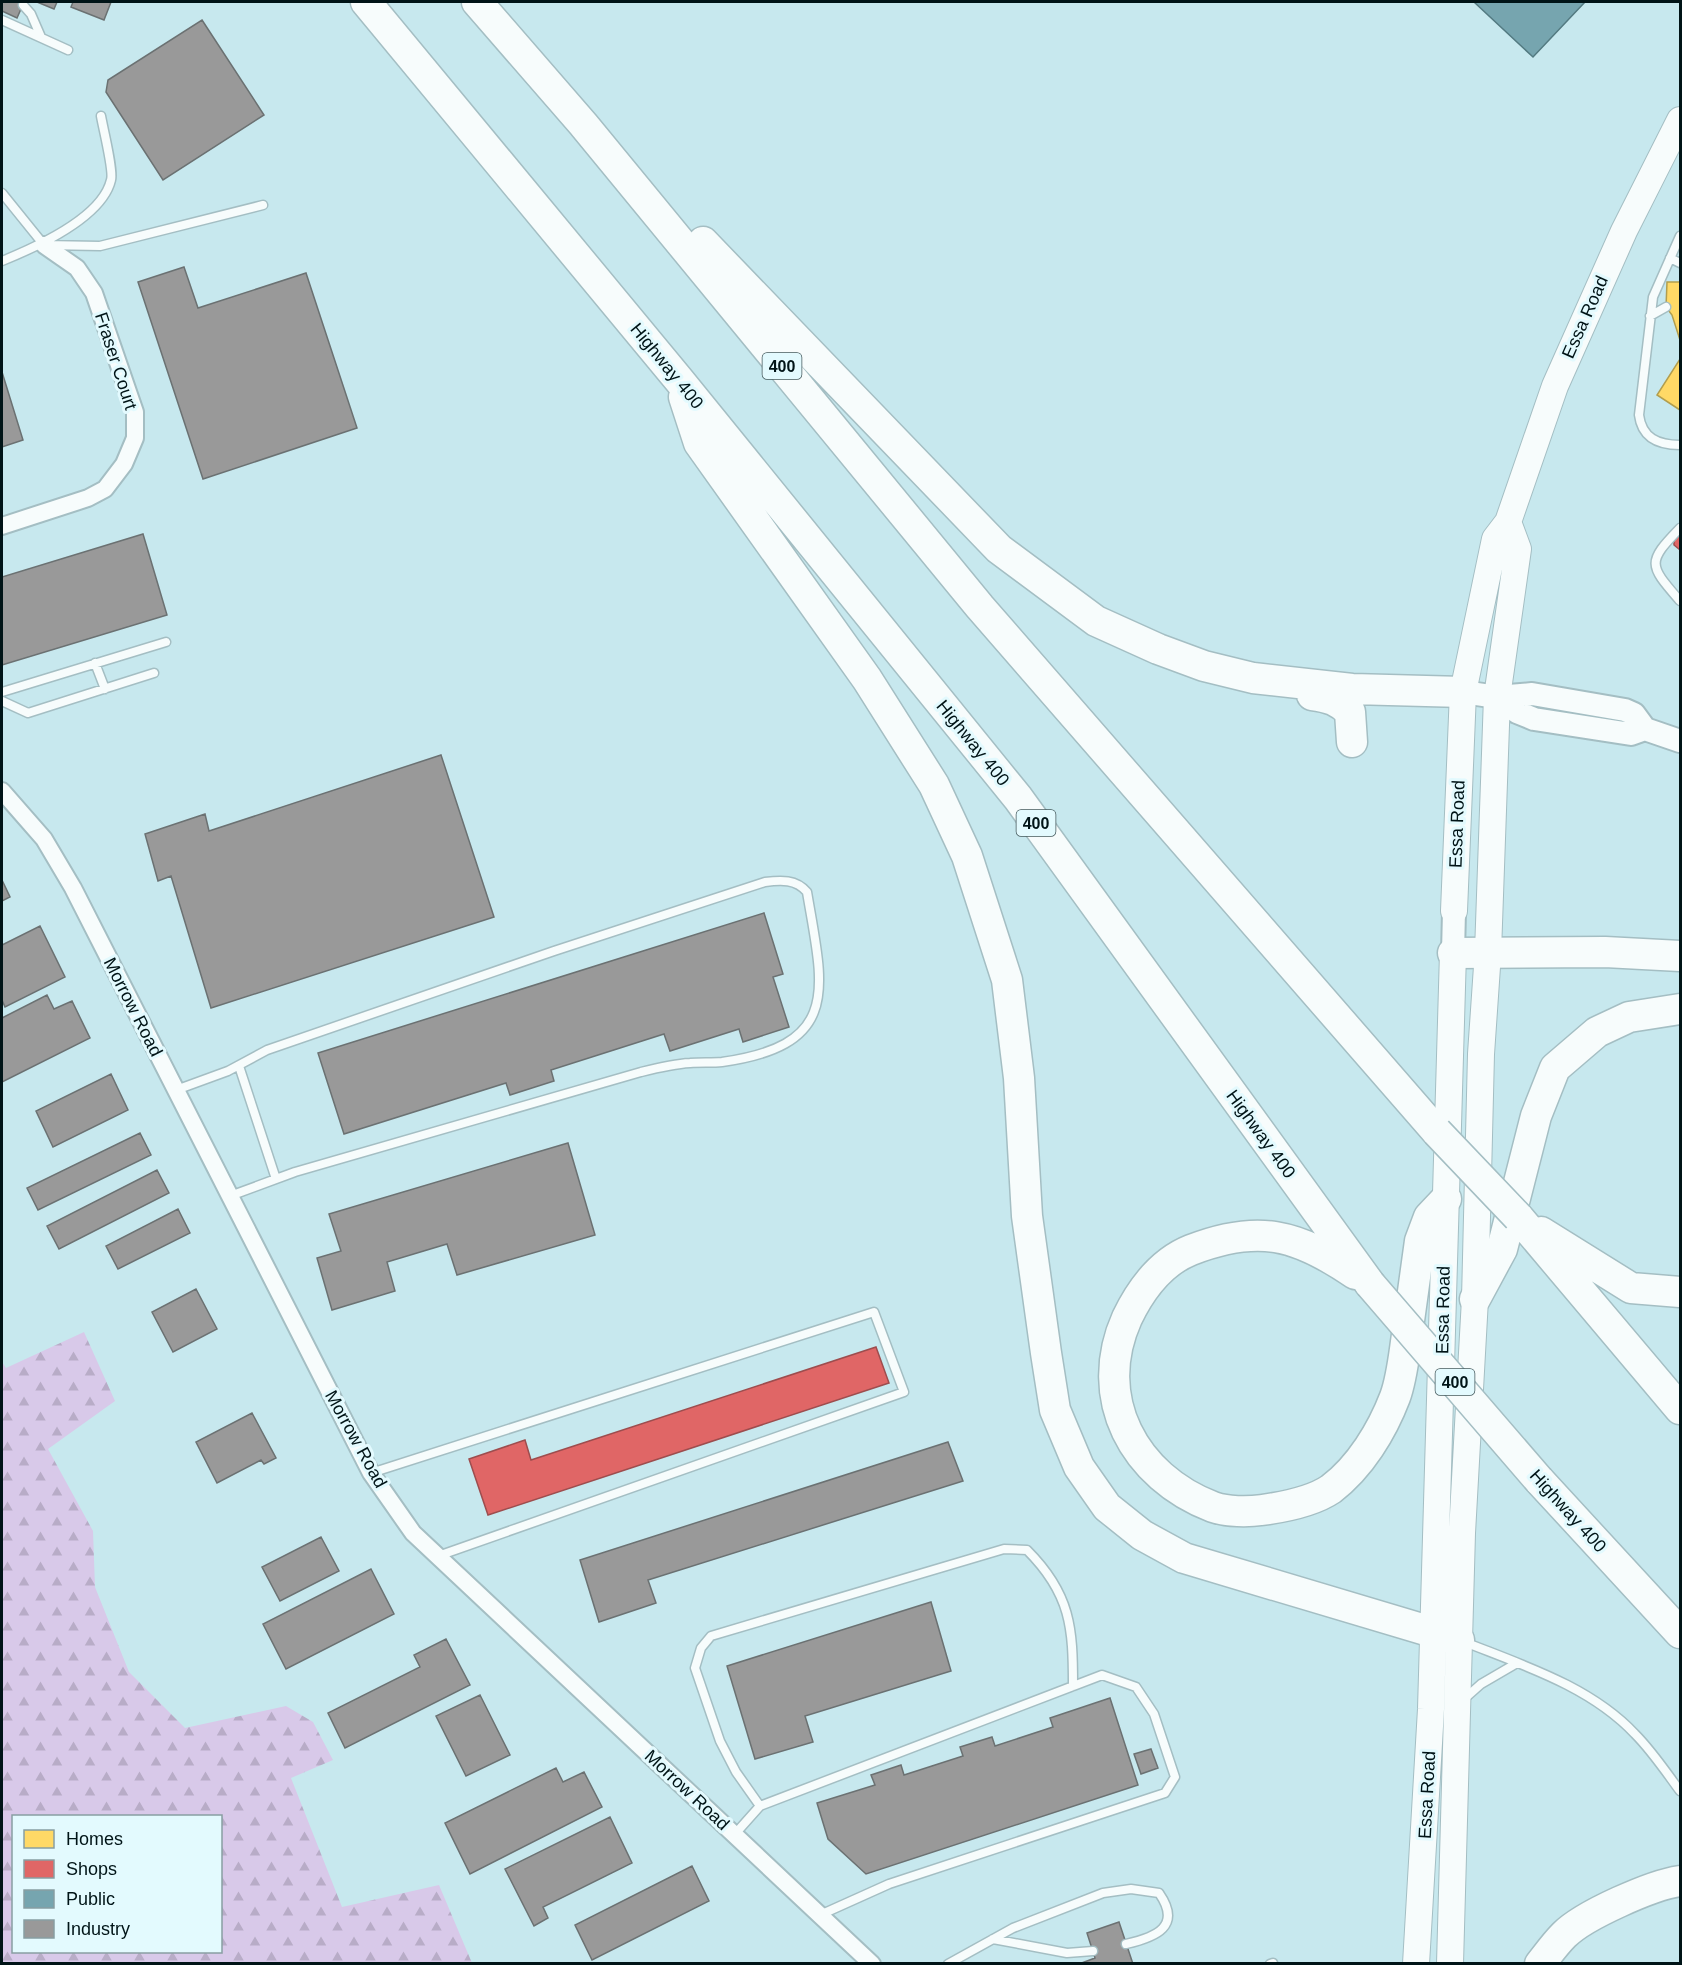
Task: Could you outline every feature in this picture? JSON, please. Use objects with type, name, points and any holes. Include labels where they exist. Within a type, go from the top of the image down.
[{"type":"highway","name":"Highway 400","points":[[366,2],[679,380],[1018,798],[1370,1284],[1539,1480],[1680,1633]]},
{"type":"highway","name":"400","points":[[477,2],[583,124],[980,607],[1437,1132],[1518,1217],[1680,1409]]},
{"type":"highway","points":[[583,124],[700,239],[999,549],[1096,621],[1158,649],[1204,666],[1253,678],[1353,689],[1463,692]]},
{"type":"highway","points":[[679,380],[699,443],[867,679],[934,785],[967,856],[1007,981],[1019,1078],[1027,1216],[1046,1353],[1055,1410],[1079,1467],[1107,1507],[1142,1535],[1184,1558],[1446,1636]]},
{"type":"highway","points":[[1253,678],[1277,691],[1321,696],[1340,702],[1350,712],[1352,742]]},
{"type":"highway","points":[[1454,953],[1680,956]]},
{"type":"highway","points":[[1475,1299],[1502,1249],[1536,1116],[1555,1068],[1597,1032],[1629,1017],[1680,1008]]},
{"type":"highway","points":[[1370,1284],[1329,1256],[1293,1240],[1261,1235],[1223,1238],[1186,1252],[1162,1269],[1139,1295],[1120,1334],[1113,1360],[1114,1390],[1121,1419],[1139,1455],[1175,1489],[1215,1508],[1251,1511],[1287,1507],[1330,1489],[1369,1450],[1395,1396],[1420,1241],[1429,1217],[1446,1199]]},
{"type":"highway","points":[[1518,1217],[1631,1288],[1680,1292]]},
{"type":"highway","points":[[1540,1964],[1565,1934],[1600,1912],[1665,1883],[1680,1881]]},
{"type":"main road","name":"Essa Road","points":[[1454,910],[1463,692],[1495,538],[1508,522],[1555,386],[1624,231],[1671,146],[1680,120]]},
{"type":"main road","name":"Essa Road","points":[[1416,1964],[1475,1299],[1481,1054],[1488,952],[1497,697],[1518,549],[1508,522]]},
{"type":"main road","name":"Essa Road","points":[[1450,1964],[1458,1705],[1446,1636],[1446,1199],[1454,953]]},
{"type":"street","name":"Fraser Court","points":[[2,526],[88,498],[105,489],[124,464],[135,438],[135,412],[94,293],[77,268],[44,244]]},
{"type":"street","points":[[1463,692],[1497,697],[1517,712],[1534,719],[1631,734],[1645,729],[1680,741]]},
{"type":"street","name":"Morrow Road","points":[[2,791],[44,839],[73,888],[371,1473],[413,1533],[872,1964]]},
{"type":"street","name":"Essa Road","points":[[1454,910],[1454,953]]},
{"type":"lane","points":[[23,5],[31,14],[41,38]]},
{"type":"lane","points":[[2,20],[68,50]]},
{"type":"lane","points":[[2,261],[44,244],[96,207],[112,180],[101,116]]},
{"type":"lane","points":[[2,194],[44,244],[100,246],[263,205]]},
{"type":"lane","points":[[1680,236],[1653,297],[1641,390],[1641,428],[1648,437],[1660,442],[1680,445]]},
{"type":"lane","points":[[1670,258],[1680,264]]},
{"type":"lane","points":[[1650,316],[1666,307]]},
{"type":"lane","points":[[1680,528],[1657,551],[1657,574],[1680,601]]},
{"type":"lane","points":[[2,692],[166,642]]},
{"type":"lane","points":[[96,663],[105,689]]},
{"type":"lane","points":[[2,701],[28,713],[154,673]]},
{"type":"lane","points":[[176,1090],[239,1066],[278,1047],[554,951],[765,882],[791,882],[801,885],[807,892],[821,974],[819,1005],[808,1027],[795,1039],[768,1050],[722,1062],[668,1065],[641,1072],[276,1179],[230,1196]]},
{"type":"lane","points":[[239,1066],[276,1179]]},
{"type":"lane","points":[[371,1473],[874,1312],[904,1392],[438,1556]]},
{"type":"lane","points":[[760,1806],[736,1772],[720,1741],[695,1668],[701,1648],[711,1636],[1004,1548],[1027,1550],[1041,1564],[1068,1611],[1073,1638],[1073,1686]]},
{"type":"lane","points":[[1446,1636],[1517,1663],[1585,1694],[1634,1732],[1680,1791]]},
{"type":"lane","points":[[1458,1705],[1481,1684],[1517,1663]]},
{"type":"lane","points":[[735,1834],[760,1806],[1102,1675],[1136,1688],[1154,1714],[1175,1777],[1165,1793],[889,1884],[820,1915]]},
{"type":"lane","points":[[948,1964],[1013,1928],[1103,1893],[1131,1889],[1159,1893],[1167,1905],[1169,1920],[1162,1931],[1126,1944]]},
{"type":"lane","points":[[993,1939],[1066,1953],[1093,1951]]},
{"type":"green space","points":[[84,1332],[115,1401],[48,1449],[93,1531],[95,1587],[129,1672],[185,1728],[286,1706],[313,1722],[333,1760],[291,1778],[342,1907],[439,1885],[472,1963],[2,1963],[2,1362],[6,1368]]},
{"type":"building: Homes","points":[[1667,282],[1680,282],[1680,340],[1672,315],[1666,307]]},
{"type":"building: Homes","points":[[1680,359],[1680,410],[1657,395]]},
{"type":"building: Shops","points":[[1680,531],[1680,550],[1674,545],[1674,537]]},
{"type":"building: Shops","points":[[876,1347],[889,1383],[488,1515],[469,1459],[525,1440],[531,1460]]},
{"type":"building: Public","points":[[1474,2],[1585,2],[1533,57]]},
{"type":"building: Industry","points":[[2,2],[24,2],[17,18],[2,11]]},
{"type":"building: Industry","points":[[37,2],[57,2],[54,9]]},
{"type":"building: Industry","points":[[73,2],[111,2],[104,20],[71,7]]},
{"type":"building: Industry","points":[[202,20],[264,115],[163,180],[106,92],[108,80]]},
{"type":"building: Industry","points":[[184,267],[198,308],[306,273],[357,428],[203,479],[138,282]]},
{"type":"building: Industry","points":[[2,372],[23,440],[2,447]]},
{"type":"building: Industry","points":[[143,534],[167,615],[2,665],[2,577]]},
{"type":"building: Industry","points":[[441,755],[494,917],[211,1008],[171,876],[158,881],[145,834],[205,814],[209,831]]},
{"type":"building: Industry","points":[[2,880],[10,897],[2,901]]},
{"type":"building: Industry","points":[[764,913],[783,974],[773,977],[789,1027],[743,1042],[739,1029],[670,1051],[664,1034],[551,1070],[554,1081],[510,1095],[506,1083],[344,1134],[318,1053]]},
{"type":"building: Industry","points":[[40,926],[65,977],[5,1007],[2,1000],[2,945]]},
{"type":"building: Industry","points":[[47,995],[54,1009],[72,1001],[90,1038],[2,1082],[2,1018]]},
{"type":"building: Industry","points":[[111,1074],[128,1110],[53,1147],[36,1111]]},
{"type":"building: Industry","points":[[140,1133],[151,1155],[38,1210],[27,1188]]},
{"type":"building: Industry","points":[[568,1143],[595,1235],[457,1275],[447,1244],[387,1262],[395,1291],[332,1310],[317,1258],[341,1251],[329,1214]]},
{"type":"building: Industry","points":[[157,1170],[169,1193],[59,1249],[47,1226]]},
{"type":"building: Industry","points":[[178,1209],[190,1233],[118,1269],[106,1246]]},
{"type":"building: Industry","points":[[196,1289],[217,1329],[173,1352],[152,1312]]},
{"type":"building: Industry","points":[[252,1413],[276,1458],[264,1464],[261,1460],[217,1483],[196,1442]]},
{"type":"building: Industry","points":[[948,1442],[963,1481],[648,1580],[656,1603],[599,1622],[580,1560]]},
{"type":"building: Industry","points":[[321,1537],[339,1571],[280,1601],[262,1567]]},
{"type":"building: Industry","points":[[371,1569],[394,1614],[286,1669],[263,1624]]},
{"type":"building: Industry","points":[[931,1602],[951,1671],[805,1716],[813,1742],[755,1759],[727,1666]]},
{"type":"building: Industry","points":[[446,1639],[470,1685],[345,1748],[328,1713],[420,1667],[414,1655]]},
{"type":"building: Industry","points":[[480,1695],[510,1755],[466,1776],[436,1716]]},
{"type":"building: Industry","points":[[1110,1698],[1138,1785],[866,1874],[828,1839],[817,1803],[875,1785],[871,1775],[901,1765],[904,1775],[963,1756],[960,1747],[992,1737],[995,1746],[1053,1727],[1050,1718]]},
{"type":"building: Industry","points":[[1151,1749],[1158,1768],[1141,1774],[1134,1754]]},
{"type":"building: Industry","points":[[556,1768],[563,1782],[584,1772],[602,1807],[470,1874],[445,1823]]},
{"type":"building: Industry","points":[[610,1817],[632,1863],[543,1907],[548,1918],[534,1926],[505,1869]]},
{"type":"building: Industry","points":[[692,1866],[709,1901],[592,1960],[575,1925]]},
{"type":"building: Industry","points":[[1119,1922],[1133,1964],[1079,1964],[1095,1958],[1087,1933]]}]
